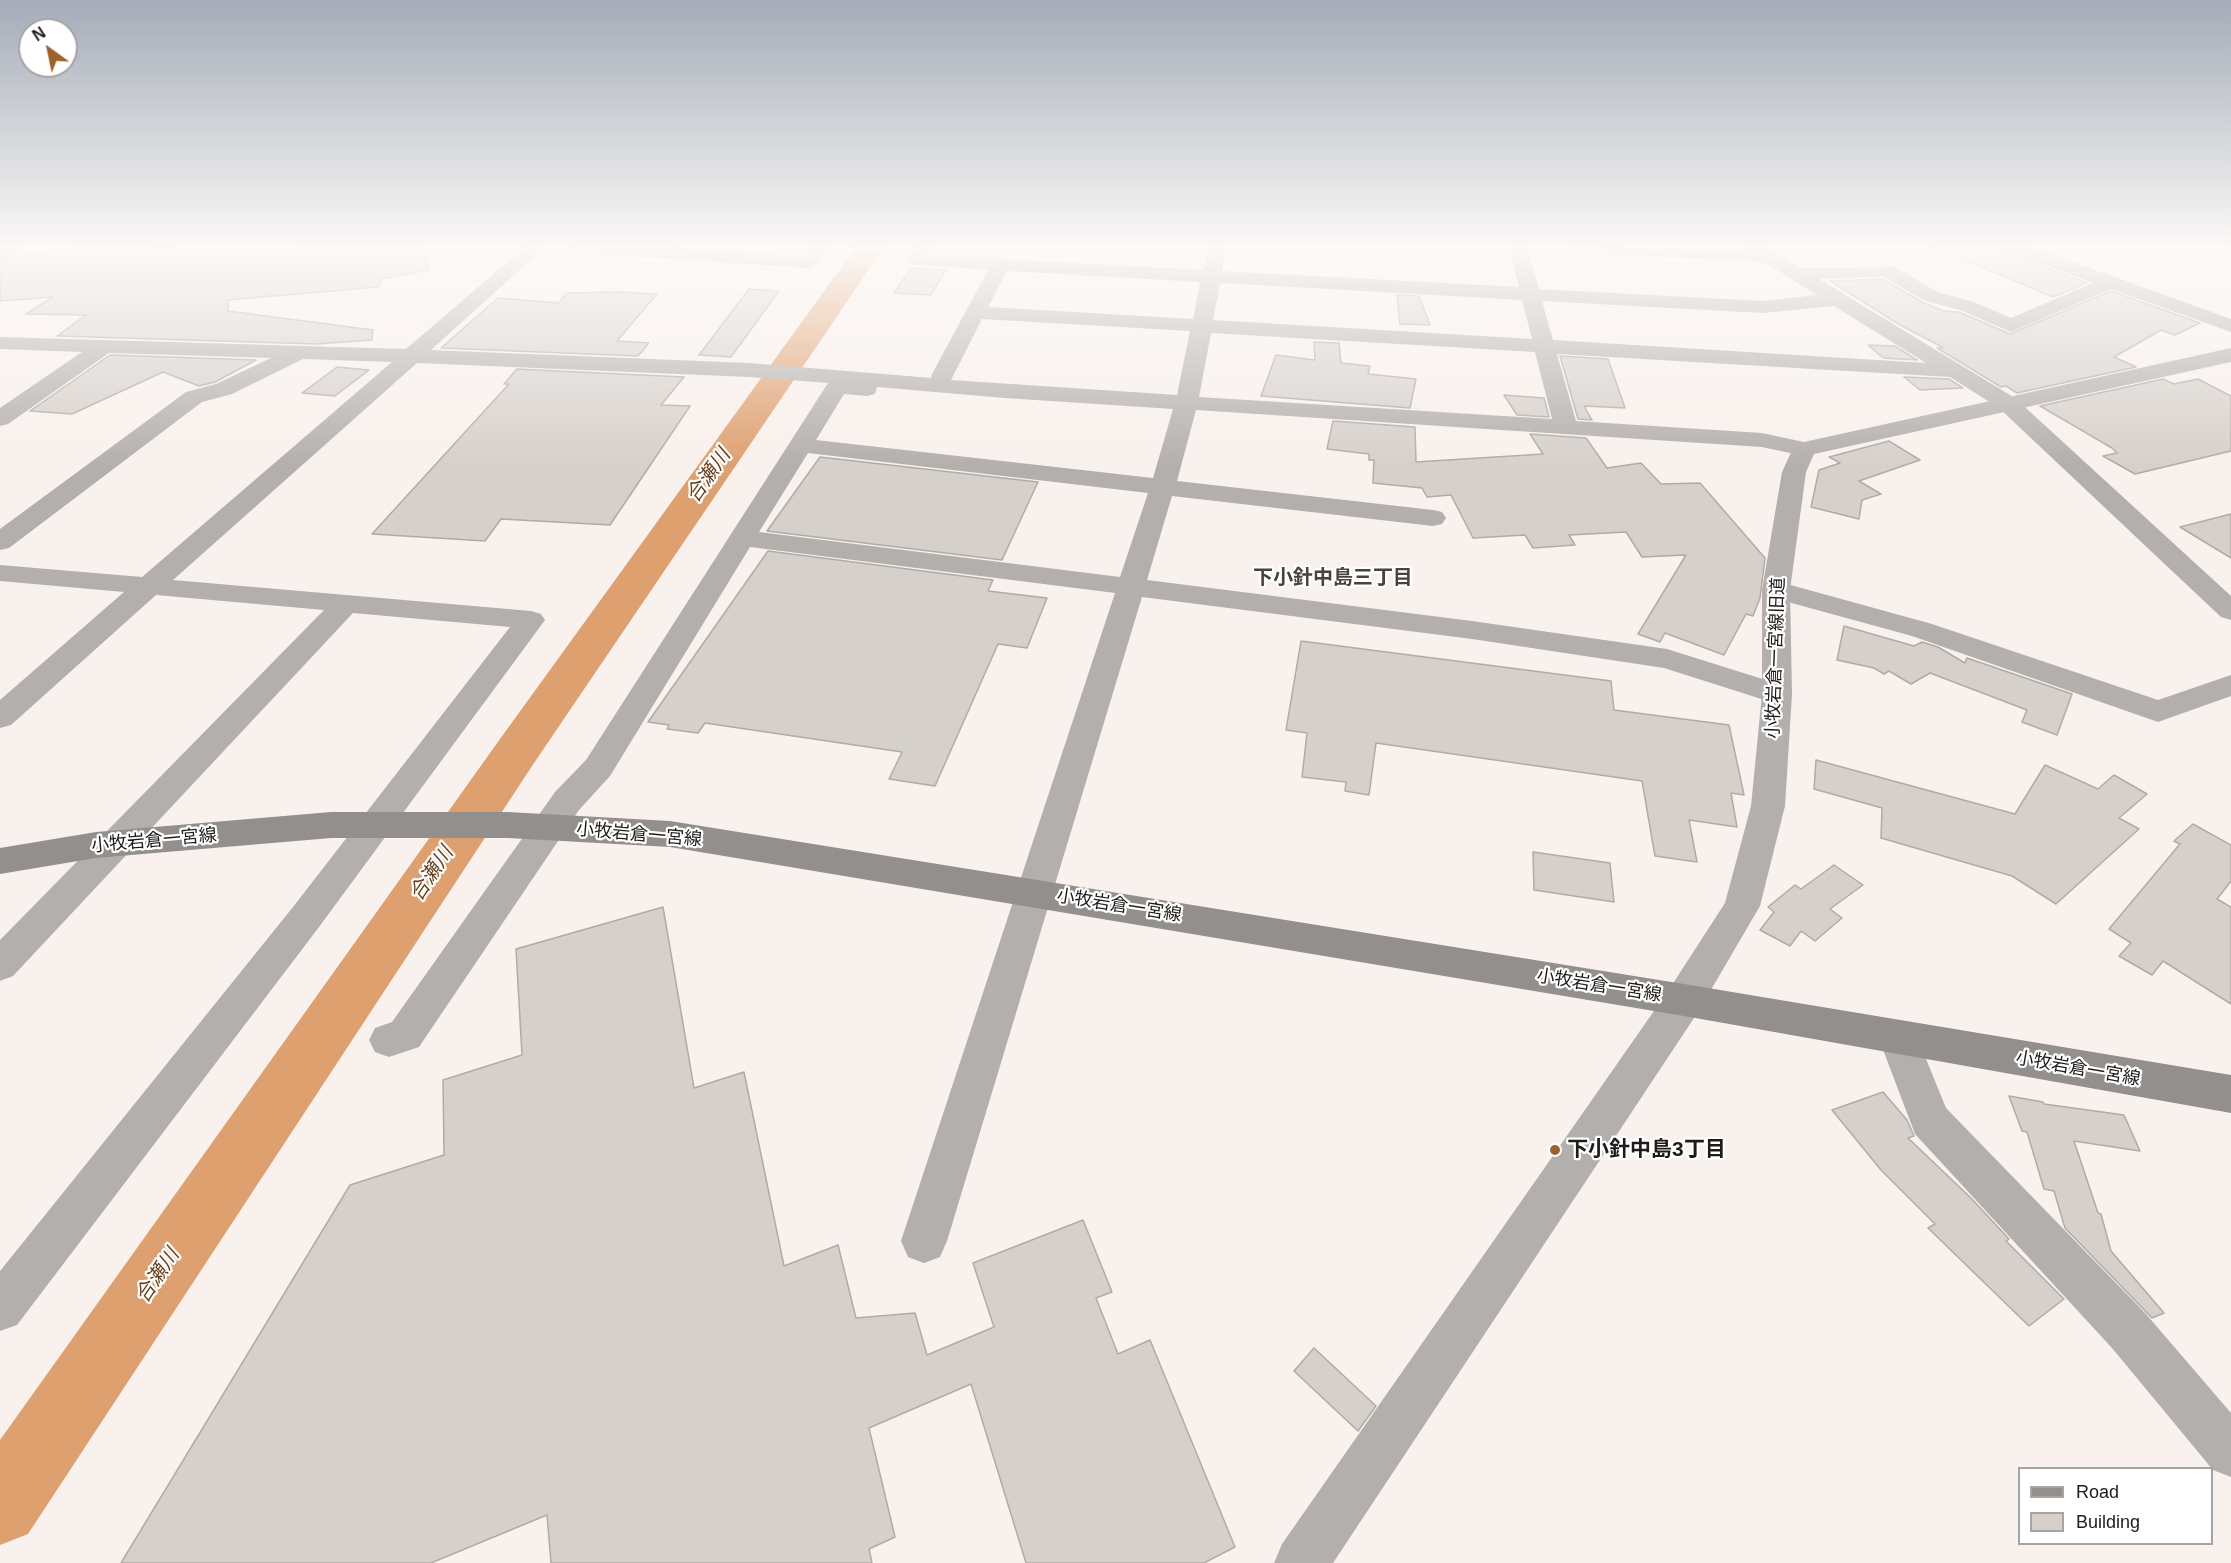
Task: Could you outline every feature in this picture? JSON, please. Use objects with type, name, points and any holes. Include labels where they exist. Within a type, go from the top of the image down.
[{"type":"main road","name":"小牧岩倉一宮線","points":[[0,861],[96,846],[331,825],[508,825],[670,834],[1684,1000],[1899,1039],[2231,1094]]},
{"type":"street","points":[[0,717],[454,320]]},
{"type":"street","points":[[942,376],[971,320]]},
{"type":"street","points":[[1103,320],[1954,371]]},
{"type":"street","points":[[924,1241],[1033,892],[1132,588],[1187,402],[1202,320]]},
{"type":"street","points":[[1536,320],[1566,428]]},
{"type":"street","points":[[1874,320],[2007,403],[2231,611]]},
{"type":"street","points":[[1998,320],[2011,326],[2025,320]]},
{"type":"street","points":[[2214,320],[2231,326]]},
{"type":"street","points":[[0,343],[414,356],[749,370],[1005,391],[1762,440],[1804,449],[2231,355]]},
{"type":"street","points":[[0,419],[105,346]]},
{"type":"street","points":[[0,542],[194,397],[224,389],[299,353]]},
{"type":"street","points":[[389,1040],[405,1035],[567,801],[598,768],[837,387],[993,396],[1005,391]]},
{"type":"street","points":[[800,446],[1163,485],[1433,518]]},
{"type":"street","name":"小牧岩倉一宮線旧道","points":[[1301,1563],[1684,1000],[1742,906],[1768,806],[1777,694],[1776,590],[1794,472],[1804,449]]},
{"type":"street","points":[[743,538],[1472,630],[1667,660],[1777,694]]},
{"type":"street","points":[[0,573],[531,620],[306,917],[0,1308]]},
{"type":"street","points":[[1776,590],[1922,630],[2158,711],[2231,685]]},
{"type":"street","points":[[0,965],[346,604]]},
{"type":"street","points":[[1899,1039],[1930,1120],[2129,1331],[2231,1452]]},
{"type":"building","points":[[79,320],[296,320],[373,330],[372,340],[317,344],[57,336]]},
{"type":"building","points":[[473,320],[635,320],[617,341],[649,343],[638,356],[441,348]]},
{"type":"building","points":[[726,320],[758,320],[731,357],[699,355]]},
{"type":"building","points":[[1400,320],[1428,320],[1430,325],[1400,324]]},
{"type":"building","points":[[1892,320],[1977,320],[2010,334],[2043,320],[2191,320],[2200,323],[2175,335],[2161,330],[2114,357],[2136,367],[2017,393],[2006,386],[2001,387],[1937,348],[1944,348]]},
{"type":"building","points":[[1314,342],[1339,343],[1341,363],[1370,366],[1368,374],[1416,379],[1410,408],[1261,396],[1276,355],[1315,360]]},
{"type":"building","points":[[1868,345],[1895,346],[1917,360],[1883,358]]},
{"type":"building","points":[[110,355],[256,360],[215,382],[199,386],[163,372],[72,414],[30,411]]},
{"type":"building","points":[[1560,356],[1608,359],[1625,408],[1584,406],[1592,420],[1578,419]]},
{"type":"building","points":[[337,367],[369,370],[335,396],[302,393]]},
{"type":"building","points":[[517,369],[684,377],[661,405],[690,406],[610,525],[501,519],[485,541],[372,534],[509,384],[504,384]]},
{"type":"building","points":[[1904,377],[1949,379],[1963,388],[1920,390]]},
{"type":"building","points":[[2163,379],[2174,384],[2198,379],[2231,396],[2231,451],[2135,474],[2103,456],[2117,453],[2112,448],[2040,406]]},
{"type":"building","points":[[1504,395],[1544,398],[1549,417],[1517,415]]},
{"type":"building","points":[[1333,421],[1415,427],[1416,462],[1543,454],[1530,434],[1586,438],[1607,468],[1641,463],[1661,484],[1700,483],[1765,558],[1760,598],[1753,616],[1746,614],[1724,655],[1665,633],[1660,642],[1638,634],[1686,555],[1642,557],[1626,532],[1569,535],[1575,545],[1533,548],[1525,535],[1473,538],[1451,495],[1427,497],[1422,488],[1373,483],[1374,460],[1369,460],[1369,454],[1327,449]]},
{"type":"building","points":[[1889,441],[1920,460],[1859,481],[1881,494],[1862,500],[1859,519],[1811,507],[1819,470],[1840,463],[1829,457]]},
{"type":"building","points":[[820,457],[1038,482],[1002,560],[767,531]]},
{"type":"building","points":[[2231,514],[2231,558],[2180,527]]},
{"type":"building","points":[[768,551],[993,580],[988,591],[1047,598],[1027,648],[998,644],[935,786],[889,779],[902,752],[705,723],[698,733],[667,729],[669,725],[648,722]]},
{"type":"building","points":[[1844,626],[1914,646],[1922,642],[1938,647],[1965,663],[1967,658],[2072,694],[2057,735],[2022,722],[2027,710],[1930,673],[1911,684],[1889,671],[1884,674],[1874,668],[1837,660]]},
{"type":"building","points":[[1301,641],[1611,681],[1614,710],[1729,725],[1744,795],[1731,793],[1737,827],[1689,820],[1697,862],[1655,856],[1642,781],[1376,743],[1369,795],[1345,791],[1346,782],[1302,777],[1307,733],[1286,730]]},
{"type":"building","points":[[1816,760],[2015,814],[2045,765],[2098,789],[2114,775],[2147,794],[2119,818],[2139,829],[2056,904],[2012,876],[1881,838],[1882,808],[1814,789]]},
{"type":"building","points":[[2193,824],[2231,845],[2231,881],[2217,899],[2231,907],[2231,1004],[2163,961],[2152,975],[2119,956],[2131,943],[2109,929],[2180,844],[2174,841]]},
{"type":"building","points":[[1533,852],[1610,863],[1614,902],[1534,890]]},
{"type":"building","points":[[1834,865],[1863,885],[1830,909],[1842,918],[1815,941],[1801,931],[1790,946],[1760,930],[1774,912],[1768,907],[1795,885],[1801,889]]},
{"type":"building","points":[[663,907],[694,1088],[744,1072],[784,1266],[838,1245],[856,1318],[915,1313],[927,1355],[994,1327],[973,1263],[1083,1220],[1112,1292],[1096,1298],[1118,1354],[1150,1340],[1235,1547],[1204,1563],[1026,1563],[971,1384],[869,1428],[895,1537],[869,1549],[872,1563],[551,1563],[547,1515],[431,1563],[121,1563],[350,1185],[444,1155],[443,1080],[522,1055],[516,949]]},
{"type":"building","points":[[1883,1092],[1907,1120],[1914,1136],[1908,1138],[1971,1198],[2009,1239],[2006,1241],[2064,1299],[2029,1326],[1928,1228],[1935,1224],[1881,1170],[1832,1110]]},
{"type":"building","points":[[2009,1096],[2044,1104],[2124,1115],[2140,1151],[2074,1141],[2098,1213],[2101,1214],[2111,1251],[2164,1313],[2152,1318],[2065,1228],[2054,1191],[2044,1189],[2027,1132],[2022,1131]]},
{"type":"building","points":[[1314,1348],[1376,1406],[1358,1431],[1294,1371]]},
{"type":"waterway","name":"合瀬川","points":[[0,1506],[517,751],[819,320]]},
{"type":"place","name":"下小針中島3丁目","points":[[1555,1150]]},
{"type":"district","name":"下小針中島三丁目","points":[[1333,578]]}]
